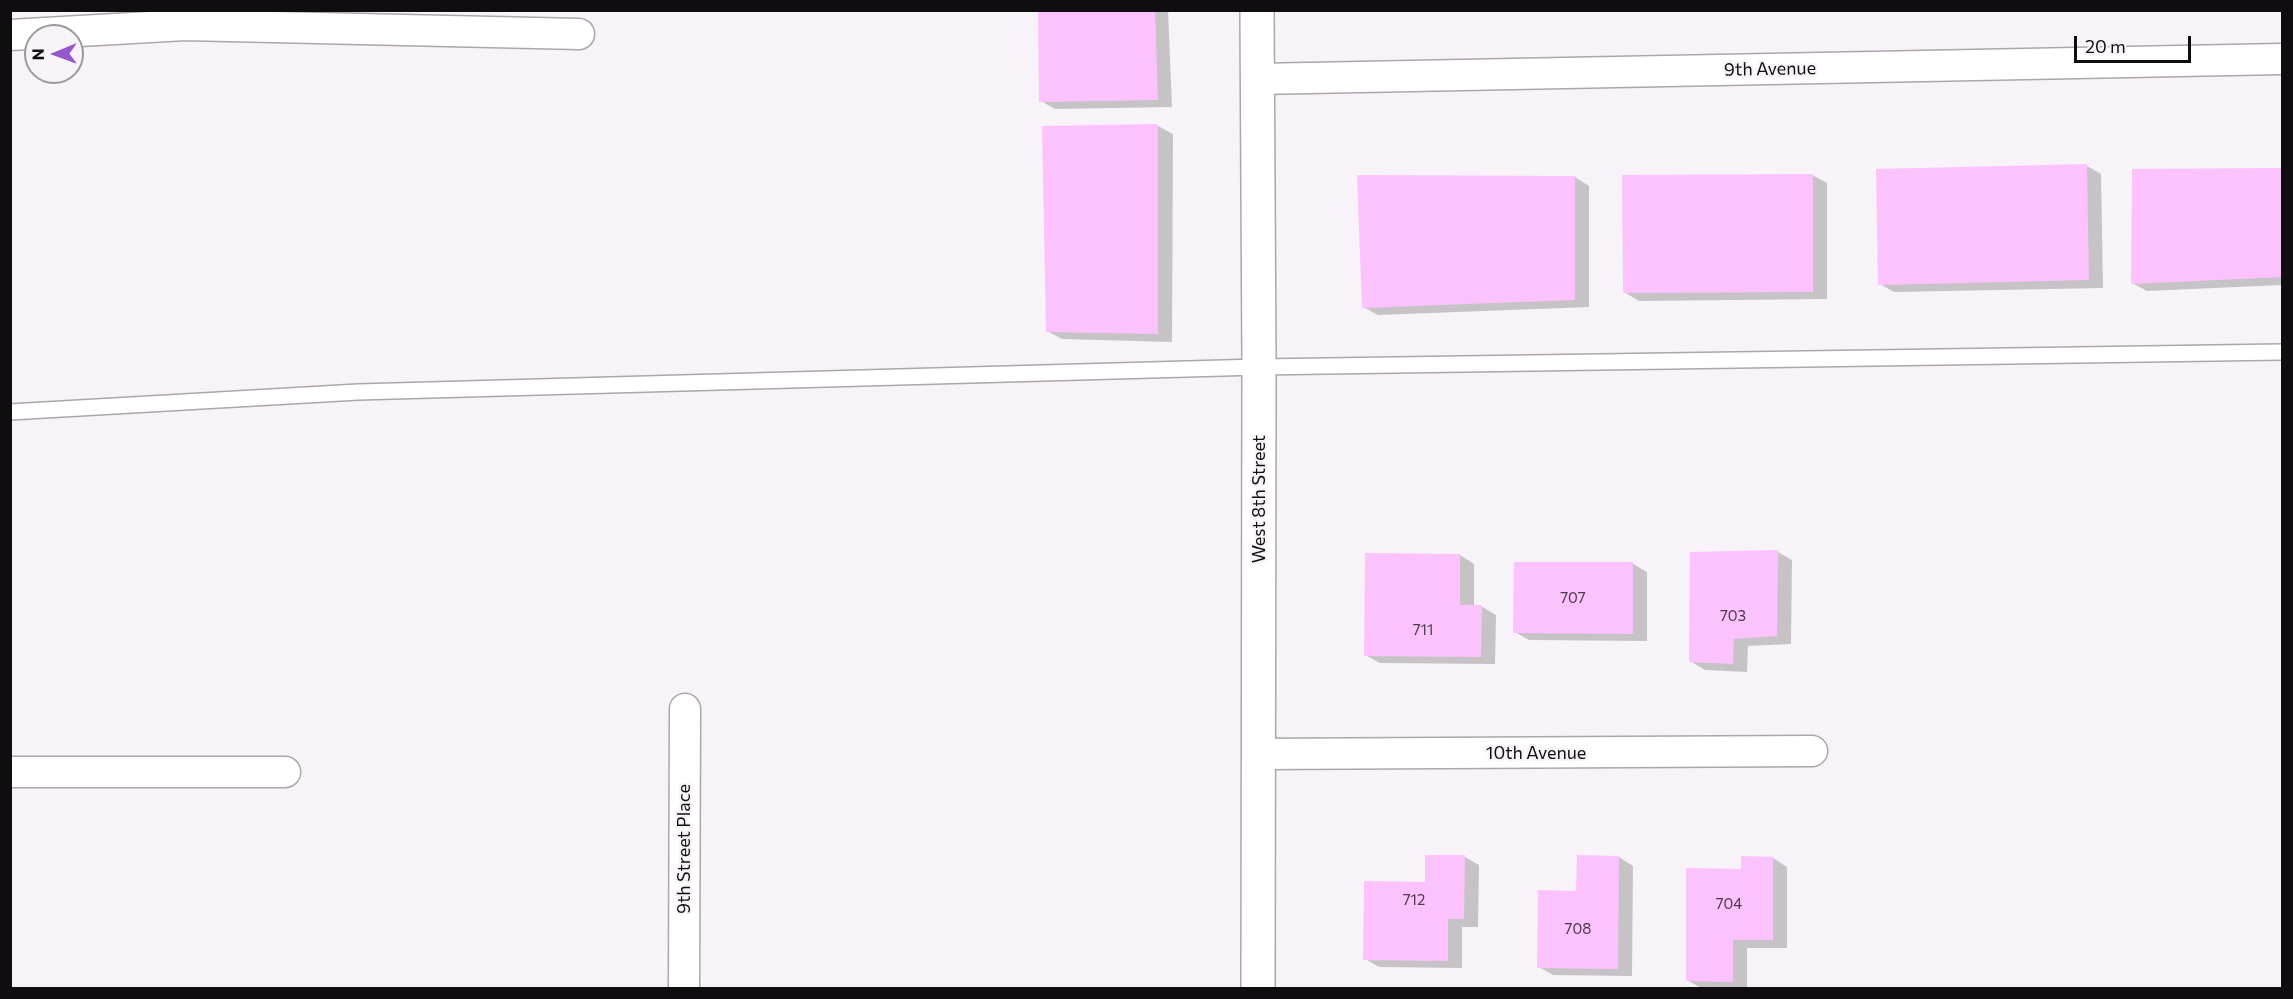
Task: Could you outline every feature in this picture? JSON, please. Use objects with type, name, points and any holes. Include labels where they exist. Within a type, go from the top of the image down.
[{"type":"street","name":"West 8th Street","points":[[1257,10],[1258,988]]},
{"type":"street","points":[[10,35],[185,18],[579,34]]},
{"type":"street","name":"9th Avenue","points":[[1257,79],[2283,59]]},
{"type":"street","name":"9th Street Place","points":[[684,988],[685,709]]},
{"type":"street","name":"10th Avenue","points":[[1259,754],[1812,751]]},
{"type":"street","points":[[10,772],[285,772]]},
{"type":"lane","points":[[10,412],[370,392],[1259,367],[2283,352]]},
{"type":"building","points":[[1038,10],[1155,10],[1158,100],[1039,102]]},
{"type":"building","points":[[1158,124],[1158,334],[1046,332],[1042,126]]},
{"type":"building","points":[[2087,164],[2089,280],[1878,285],[1876,169]]},
{"type":"building","points":[[2282,168],[2282,277],[2131,284],[2132,169]]},
{"type":"building","points":[[1813,174],[1813,292],[1623,293],[1622,175]]},
{"type":"building","points":[[1357,175],[1575,176],[1575,300],[1362,308]]},
{"type":"building","points":[[1778,550],[1777,636],[1734,639],[1733,664],[1689,662],[1690,552]]},
{"type":"building","points":[[1365,553],[1460,554],[1460,605],[1482,605],[1481,657],[1364,656]]},
{"type":"building","points":[[1514,562],[1633,562],[1633,634],[1513,633]]},
{"type":"building","points":[[1425,855],[1465,855],[1464,919],[1448,919],[1448,961],[1363,960],[1364,881],[1425,882]]},
{"type":"building","points":[[1577,855],[1619,856],[1618,969],[1537,968],[1538,890],[1576,891]]},
{"type":"building","points":[[1741,856],[1773,857],[1773,940],[1733,940],[1733,982],[1686,981],[1686,868],[1741,869]]}]
